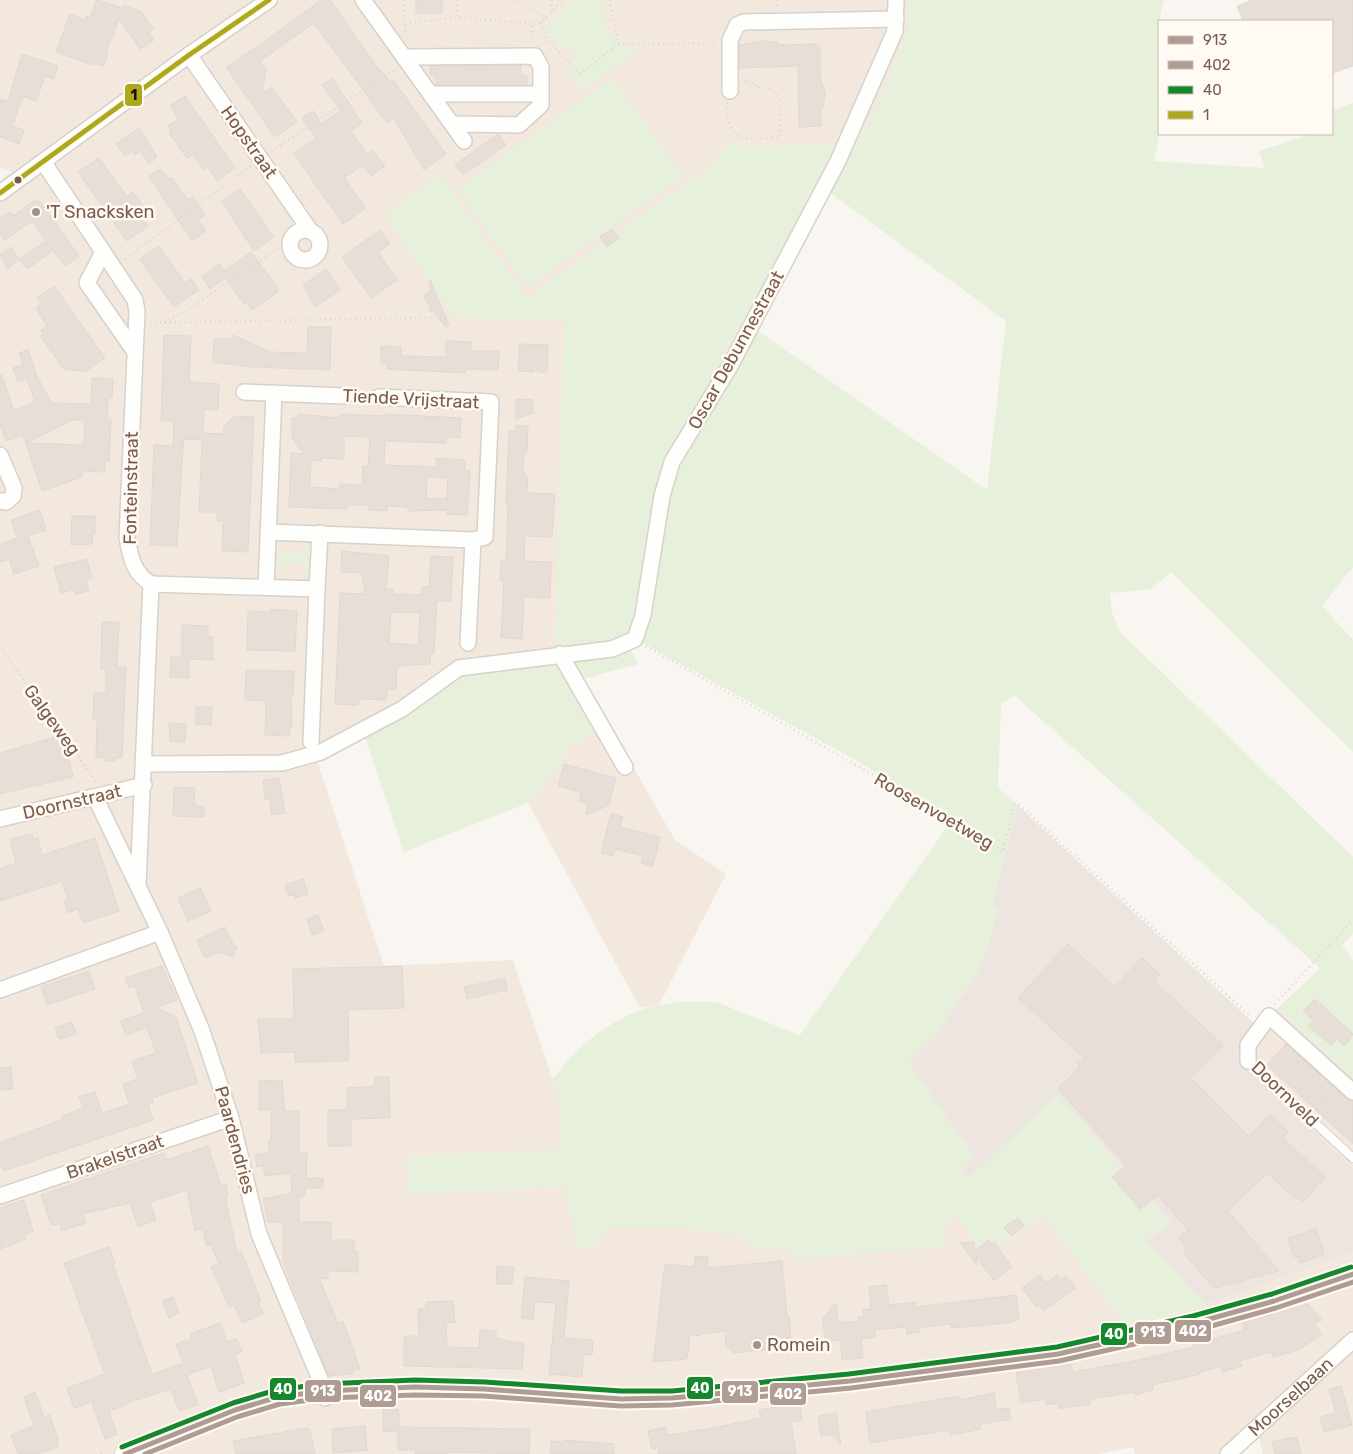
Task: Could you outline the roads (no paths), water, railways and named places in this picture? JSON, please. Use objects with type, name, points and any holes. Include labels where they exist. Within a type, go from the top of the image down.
[{"type":"main road","points":[[119,1452],[235,1410],[278,1397],[415,1386],[647,1399],[850,1381],[1077,1350],[1144,1336],[1274,1301],[1353,1274]]},
{"type":"street","points":[[0,193],[188,54],[269,0]]},
{"type":"street","points":[[363,0],[464,141]]},
{"type":"street","name":"Oscar Debunnestraat","points":[[560,654],[612,649],[635,639],[643,615],[662,496],[672,462],[730,366],[824,188],[895,31],[896,0]]},
{"type":"street","points":[[730,91],[730,43],[733,31],[737,25],[744,22],[896,19]]},
{"type":"street","name":"Hopstraat","points":[[188,54],[309,229]]},
{"type":"street","points":[[406,58],[535,56],[541,67],[541,105],[518,125],[453,124]]},
{"type":"street","points":[[432,94],[541,94]]},
{"type":"street","name":"Fonteinstraat","points":[[44,162],[135,300],[136,323],[127,538],[131,564],[139,576],[151,584]]},
{"type":"street","points":[[309,229],[319,241],[319,249],[314,258],[304,261],[293,255],[290,246],[295,232],[309,229]]},
{"type":"street","points":[[102,252],[87,283],[134,352]]},
{"type":"street","name":"Tiende Vrijstraat","points":[[244,392],[345,396]]},
{"type":"street","points":[[266,587],[274,393]]},
{"type":"street","name":"Tiende Vrijstraat","points":[[379,397],[492,402],[485,537],[473,540]]},
{"type":"street","points":[[0,455],[3,458],[14,488],[13,496],[6,502],[0,501]]},
{"type":"street","points":[[269,532],[473,540],[468,643]]},
{"type":"street","points":[[312,742],[320,533]]},
{"type":"street","points":[[317,589],[151,584],[144,764],[282,763],[321,752],[402,709],[459,668],[560,654],[625,767]]},
{"type":"street","name":"Paardendries","points":[[138,885],[144,764]]},
{"type":"street","name":"Doornstraat","points":[[0,819],[144,785]]},
{"type":"street","name":"Paardendries","points":[[100,795],[122,857],[138,885],[160,932],[202,1030],[230,1118],[259,1234],[324,1394]]},
{"type":"street","points":[[0,990],[160,932]]},
{"type":"street","name":"Doornveld","points":[[1248,1061],[1248,1045],[1265,1021],[1353,1092]]},
{"type":"street","name":"Brakelstraat","points":[[0,1196],[230,1118]]},
{"type":"street","name":"Moorselbaan","points":[[1228,1454],[1353,1340]]},
{"type":"lane","name":"Doornveld","points":[[1248,1061],[1353,1158]]},
{"type":"place","name":"'T Snacksken","points":[[36,212]]},
{"type":"place","name":"Romein","points":[[757,1345]]}]
